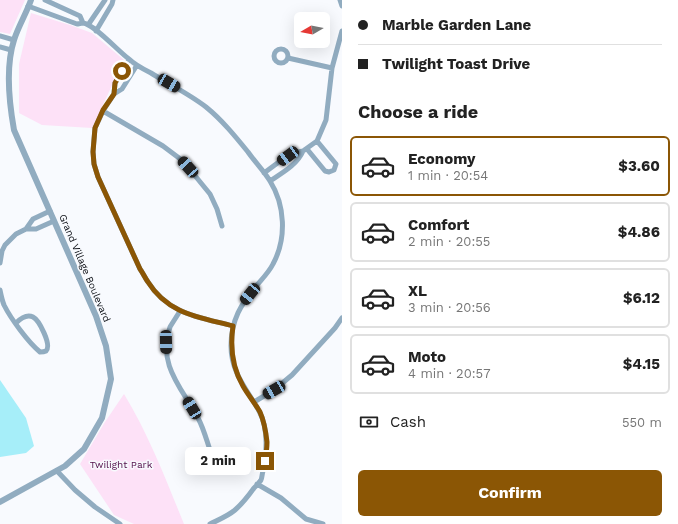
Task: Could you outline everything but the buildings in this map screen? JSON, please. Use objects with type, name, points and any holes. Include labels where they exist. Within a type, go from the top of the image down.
[{"type":"street","points":[[45,0],[80,16],[83,23]]},
{"type":"street","points":[[88,25],[105,0]]},
{"type":"street","points":[[96,30],[113,0]]},
{"type":"street","points":[[340,0],[342,6]]},
{"type":"street","points":[[30,3],[77,24],[83,23],[88,25],[96,30],[129,60],[205,106],[231,131],[264,173],[270,181],[279,202],[283,223],[280,245],[273,264],[268,272],[240,308],[233,326],[231,346],[234,365],[238,376],[243,387],[260,412],[263,422],[267,442],[261,480],[235,510],[210,524]]},
{"type":"street","name":"Grand Village Boulevard","points":[[0,502],[65,466],[84,449],[102,418],[111,379],[106,346],[96,316],[14,130],[8,86],[11,50],[30,3]]},
{"type":"street","points":[[270,181],[300,158],[305,150],[317,141],[326,120],[332,68],[342,30]]},
{"type":"street","points":[[0,36],[14,40]]},
{"type":"street","points":[[0,48],[11,50]]},
{"type":"street","points":[[288,58],[332,68]]},
{"type":"street","points":[[114,94],[115,83],[129,60]]},
{"type":"street","points":[[137,65],[122,89],[114,94],[103,110],[95,128],[93,152],[94,164],[98,177],[140,269],[156,293],[180,311],[233,326]]},
{"type":"street","points":[[103,110],[163,146],[183,161],[210,194],[217,209],[222,226]]},
{"type":"street","points":[[305,150],[324,172],[334,170],[336,164],[317,141]]},
{"type":"street","points":[[264,173],[288,156],[305,150]]},
{"type":"street","points":[[0,263],[2,251],[5,245],[16,234],[26,229],[33,220],[50,212]]},
{"type":"street","points":[[26,229],[36,229],[54,221]]},
{"type":"street","points":[[0,290],[3,304],[16,323],[30,342],[40,352],[45,352],[47,350],[48,344],[46,338],[34,317],[28,316],[22,318],[16,323]]},
{"type":"street","points":[[180,311],[171,326],[166,342],[167,357],[170,370],[177,384],[199,420],[211,453]]},
{"type":"street","points":[[254,402],[274,390],[292,375],[335,328],[342,318]]},
{"type":"street","points":[[57,471],[95,508],[120,524]]},
{"type":"street","points":[[257,484],[281,498],[306,518],[323,524]]},
{"type":"green space","points":[[0,0],[25,0],[10,34],[0,32]]},
{"type":"green space","points":[[31,13],[92,33],[124,60],[92,128],[42,125],[19,113],[19,64]]},
{"type":"green space","name":"Twilight Park","points":[[124,394],[164,474],[184,524],[134,524],[114,515],[80,464]]},
{"type":"water","points":[[0,380],[26,418],[34,446],[26,453],[0,457]]},
{"type":"route","points":[[122,71],[115,83],[114,94],[103,110],[95,128],[93,152],[94,164],[98,177],[140,269],[156,293],[180,311],[233,326],[231,346],[234,365],[243,387],[260,412],[267,442],[265,461]]}]
